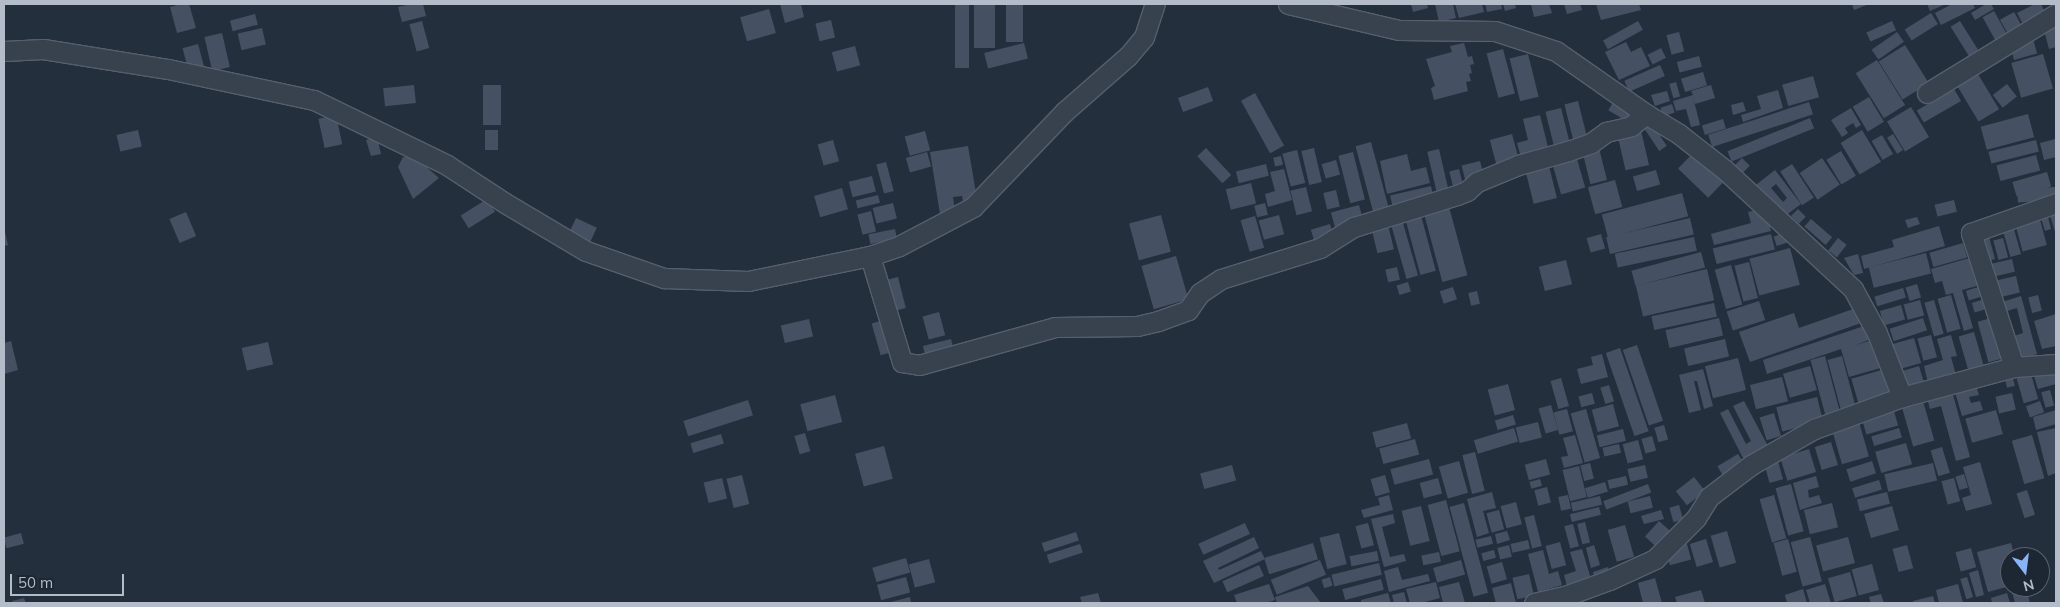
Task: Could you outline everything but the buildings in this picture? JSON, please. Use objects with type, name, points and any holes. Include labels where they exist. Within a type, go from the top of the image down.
[{"type":"street","points":[[4,51],[43,49],[140,64],[314,100],[447,165],[505,203],[586,251],[664,278],[748,281],[870,256],[899,246],[973,207],[1064,112],[1128,56],[1144,37],[1155,4]]},
{"type":"street","points":[[1288,4],[1398,30],[1495,32],[1556,51],[1646,114],[1679,134],[1726,170],[1853,289],[1877,333],[1902,397]]},
{"type":"street","points":[[1927,93],[2056,14]]},
{"type":"street","points":[[870,256],[902,362],[919,365],[1055,327],[1137,326],[1158,321],[1188,310],[1200,293],[1222,279],[1320,248],[1354,227],[1457,195],[1467,191],[1477,182],[1518,165],[1591,143],[1606,132],[1631,126],[1646,114]]},
{"type":"street","points":[[2014,367],[1971,233],[2056,203]]},
{"type":"street","points":[[1534,603],[1568,595],[1609,580],[1655,559],[1696,518],[1709,497],[1751,465],[1814,429],[1902,397],[2014,367],[2056,364]]}]
